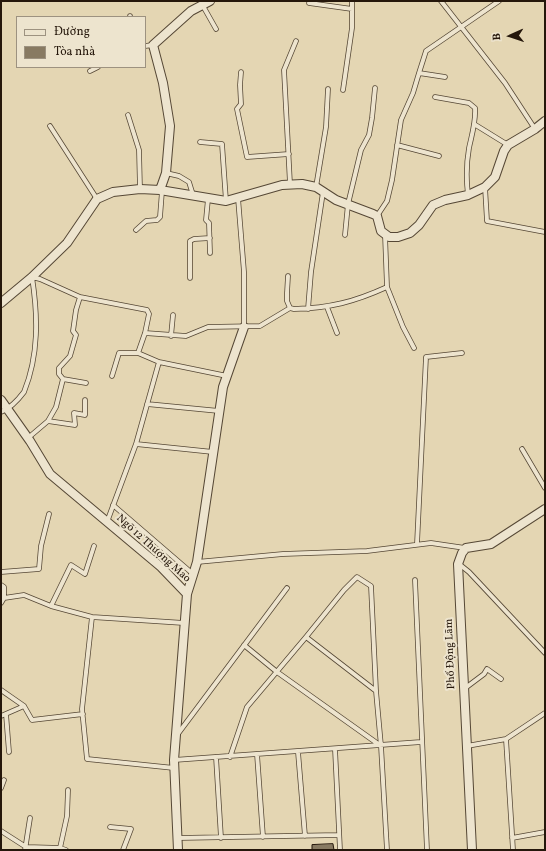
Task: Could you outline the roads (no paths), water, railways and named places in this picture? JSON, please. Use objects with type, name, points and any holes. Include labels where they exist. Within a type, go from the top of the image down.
[{"type":"street","points":[[161,190],[166,173],[170,126],[163,83],[149,45],[191,11],[210,1]]},
{"type":"street","points":[[2,301],[32,277],[67,243],[97,199],[112,192],[140,189],[161,190],[226,201],[290,184],[309,185],[316,187],[336,200],[376,216],[381,231],[389,237],[398,237],[410,233],[419,225],[433,205],[445,200],[468,195],[485,187],[495,177],[504,151],[508,145],[545,121]]},
{"type":"street","points":[[187,594],[197,562],[223,387],[244,327]]},
{"type":"street","name":"Ngõ 12 Thượng Mao","points":[[1,400],[5,411],[28,438],[50,474],[161,567],[187,594],[174,764],[178,850]]},
{"type":"street","points":[[466,548],[491,544],[545,509]]},
{"type":"street","name":"Phố Động Lãm","points":[[466,548],[462,553],[458,564],[472,850]]},
{"type":"lane","points":[[343,90],[352,28],[352,1]]},
{"type":"lane","points":[[441,1],[505,83],[535,128]]},
{"type":"lane","points":[[376,216],[387,201],[392,180],[401,120],[413,93],[426,51],[499,1]]},
{"type":"lane","points":[[310,3],[352,9]]},
{"type":"lane","points":[[203,6],[216,29]]},
{"type":"lane","points":[[290,184],[284,70],[296,41]]},
{"type":"lane","points":[[90,71],[96,68]]},
{"type":"lane","points":[[241,72],[240,85],[242,104],[237,109],[246,157],[289,154]]},
{"type":"lane","points":[[419,73],[445,77]]},
{"type":"lane","points":[[345,235],[348,204],[361,150],[369,135],[375,88]]},
{"type":"lane","points":[[316,187],[326,127],[328,89]]},
{"type":"lane","points":[[434,97],[453,100],[473,106],[476,117],[466,175],[468,195]]},
{"type":"lane","points":[[128,115],[139,150],[140,189]]},
{"type":"lane","points":[[474,124],[508,145]]},
{"type":"lane","points":[[50,126],[97,199]]},
{"type":"lane","points":[[200,142],[222,144],[226,201]]},
{"type":"lane","points":[[397,145],[439,156]]},
{"type":"lane","points":[[166,173],[179,176],[189,182],[193,196]]},
{"type":"lane","points":[[485,187],[487,221],[545,232]]},
{"type":"lane","points":[[136,230],[146,221],[157,220],[160,217],[161,190]]},
{"type":"lane","points":[[308,309],[311,272],[323,192]]},
{"type":"lane","points":[[238,198],[244,272],[244,327]]},
{"type":"lane","points":[[208,199],[206,220],[210,223],[210,253]]},
{"type":"lane","points":[[385,234],[387,287],[403,327],[414,348]]},
{"type":"lane","points":[[190,278],[190,241],[194,239],[210,238]]},
{"type":"lane","points":[[288,276],[287,301],[290,308]]},
{"type":"lane","points":[[5,411],[24,392],[36,345],[36,296],[32,277],[40,279],[80,297],[147,310],[149,314],[145,333],[138,353]]},
{"type":"lane","points":[[145,333],[186,336],[208,327],[262,326],[290,308],[308,309],[327,307],[354,301],[387,287]]},
{"type":"lane","points":[[28,438],[48,421],[56,407],[62,379],[59,374],[59,368],[70,356],[76,335],[73,330],[76,310],[80,297]]},
{"type":"lane","points":[[327,307],[336,333]]},
{"type":"lane","points":[[171,336],[173,315]]},
{"type":"lane","points":[[112,376],[119,353],[138,353],[159,362],[227,376]]},
{"type":"lane","points":[[417,544],[426,357],[462,353]]},
{"type":"lane","points":[[107,522],[136,444],[159,362]]},
{"type":"lane","points":[[62,379],[86,383]]},
{"type":"lane","points":[[48,421],[75,425],[74,413],[85,415],[85,400]]},
{"type":"lane","points":[[147,404],[219,411]]},
{"type":"lane","points":[[136,444],[213,452]]},
{"type":"lane","points":[[522,449],[545,488]]},
{"type":"lane","points":[[113,505],[193,574]]},
{"type":"lane","points":[[1,572],[39,569],[41,546],[49,514]]},
{"type":"lane","points":[[197,562],[283,554],[367,551],[431,543],[466,548]]},
{"type":"lane","points":[[51,606],[71,565],[85,574],[94,546]]},
{"type":"lane","points":[[458,564],[469,572],[545,653]]},
{"type":"lane","points":[[230,756],[247,707],[306,638],[344,590],[357,577],[371,586],[376,691],[387,850]]},
{"type":"lane","points":[[415,580],[427,850]]},
{"type":"lane","points":[[1,584],[4,587],[4,598],[1,603]]},
{"type":"lane","points":[[176,737],[287,588]]},
{"type":"lane","points":[[4,598],[24,595],[51,606],[92,617],[184,623]]},
{"type":"lane","points":[[92,617],[82,709],[87,759],[174,764],[230,756],[421,742]]},
{"type":"lane","points":[[306,638],[376,691]]},
{"type":"lane","points":[[244,645],[277,672],[381,746]]},
{"type":"lane","points":[[464,689],[484,674],[487,669],[501,679]]},
{"type":"lane","points":[[1,690],[24,706],[32,720],[83,714]]},
{"type":"lane","points":[[9,752],[3,715],[24,706]]},
{"type":"lane","points":[[467,746],[506,739],[545,713]]},
{"type":"lane","points":[[506,739],[513,850]]},
{"type":"lane","points":[[335,749],[340,850]]},
{"type":"lane","points":[[298,752],[305,836]]},
{"type":"lane","points":[[257,754],[263,837]]},
{"type":"lane","points":[[216,758],[221,838]]},
{"type":"lane","points":[[1,788],[4,780]]},
{"type":"lane","points":[[60,848],[67,816],[68,790]]},
{"type":"lane","points":[[25,848],[30,818]]},
{"type":"lane","points":[[110,827],[131,829],[122,850]]},
{"type":"lane","points":[[1,831],[25,848],[60,848],[66,850]]},
{"type":"lane","points":[[512,838],[545,832]]},
{"type":"lane","points":[[177,838],[339,835]]}]
